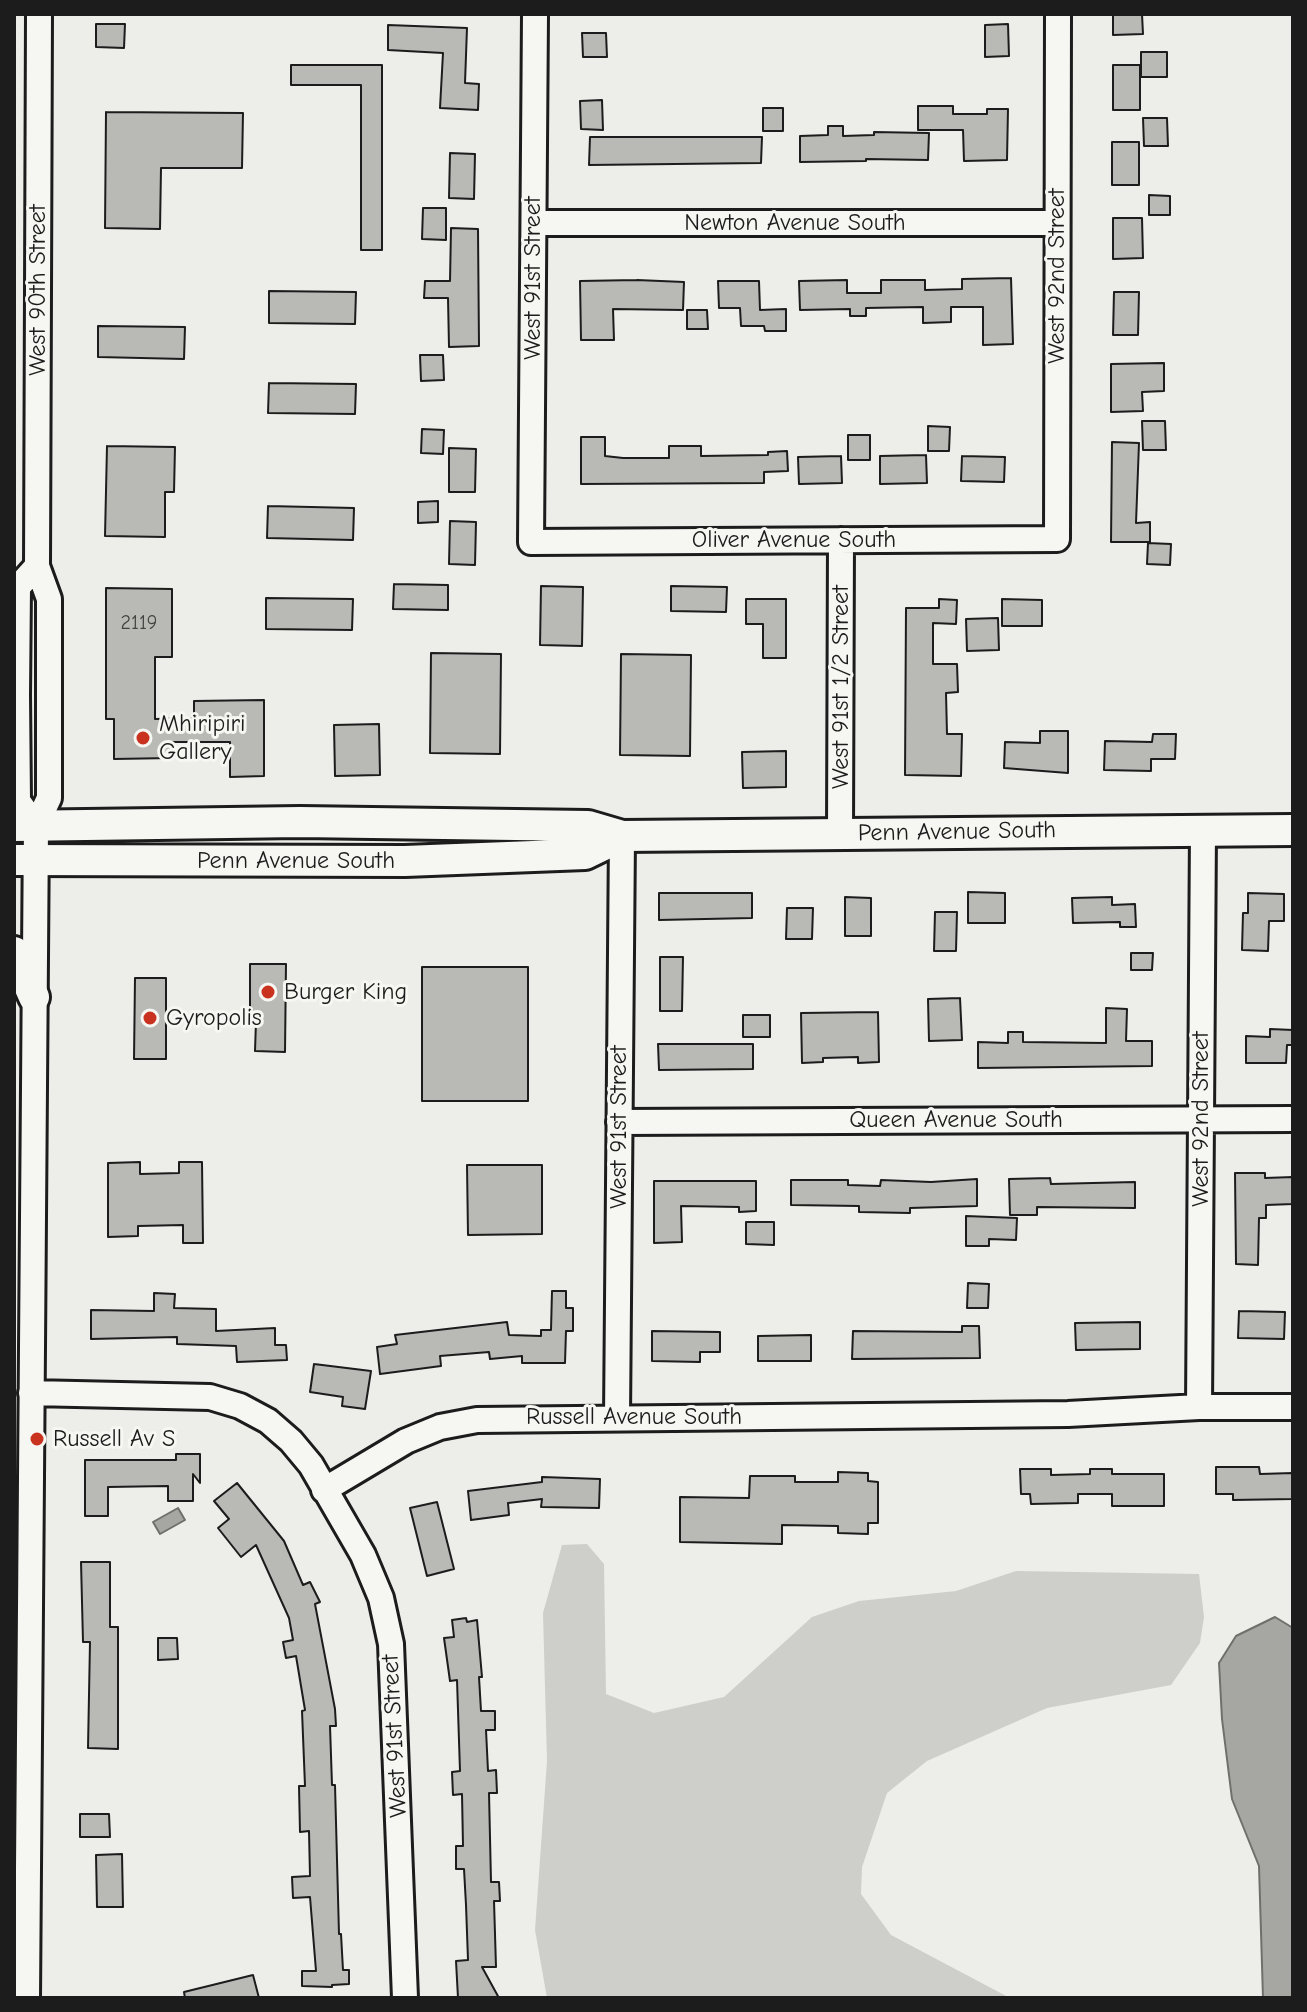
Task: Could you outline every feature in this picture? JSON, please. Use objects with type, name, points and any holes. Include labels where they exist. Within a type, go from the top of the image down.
[{"type":"main road","name":"Penn Avenue South","points":[[25,826],[300,822],[588,826],[622,836],[1293,830]]},
{"type":"main road","name":"Penn Avenue South","points":[[25,860],[390,861],[585,854],[622,836]]},
{"type":"main road","points":[[14,952],[34,997]]},
{"type":"street","name":"West 91st Street","points":[[531,542],[535,14]]},
{"type":"street","name":"West 92nd Street","points":[[1057,539],[1058,14]]},
{"type":"street","points":[[14,20],[39,17]]},
{"type":"street","name":"West 90th Street","points":[[27,1998],[31,1393],[23,1122],[34,997],[25,826],[49,798],[49,599],[37,566],[26,370],[39,17]]},
{"type":"street","name":"Newton Avenue South","points":[[534,223],[1057,223]]},
{"type":"street","name":"Oliver Avenue South","points":[[531,542],[1057,539]]},
{"type":"street","name":"West 91st 1/2 Street","points":[[840,833],[841,540]]},
{"type":"street","name":"West 92nd Street","points":[[1199,1407],[1203,830]]},
{"type":"street","name":"West 91st Street","points":[[617,1418],[622,836]]},
{"type":"street","name":"Queen Avenue South","points":[[619,1122],[1293,1119]]},
{"type":"street","points":[[31,1393],[210,1397],[240,1406],[268,1421],[291,1441],[311,1465],[324,1490]]},
{"type":"street","name":"Russell Avenue South","points":[[324,1490],[395,1447],[440,1427],[477,1420],[1068,1414],[1199,1407],[1293,1407]]},
{"type":"street","name":"West 91st Street","points":[[324,1490],[363,1555],[381,1598],[391,1644],[405,1998]]},
{"type":"shaded area","points":[[178,1508],[185,1520],[160,1534],[153,1522]]},
{"type":"shaded area","points":[[587,1544],[604,1564],[606,1694],[654,1713],[724,1697],[812,1617],[859,1601],[956,1591],[1016,1571],[1199,1574],[1204,1617],[1200,1643],[1171,1685],[1047,1708],[927,1761],[887,1793],[862,1867],[861,1894],[891,1935],[1010,1998],[547,1998],[535,1930],[547,1761],[543,1613],[562,1545]]},
{"type":"shaded area","points":[[1275,1617],[1293,1628],[1293,1998],[1263,1998],[1259,1866],[1232,1799],[1219,1663],[1236,1636]]},
{"type":"building","points":[[1113,14],[1142,14],[1143,34],[1113,35]]},
{"type":"building","points":[[96,24],[125,24],[124,48],[96,47]]},
{"type":"building","points":[[1008,24],[1009,56],[985,57],[985,25]]},
{"type":"building","points":[[388,25],[467,28],[465,83],[479,84],[478,110],[440,108],[443,53],[388,50]]},
{"type":"building","points":[[582,33],[606,33],[607,57],[583,57]]},
{"type":"building","points":[[1141,52],[1167,52],[1167,77],[1141,77]]},
{"type":"building","points":[[291,65],[382,65],[382,250],[361,250],[361,85],[291,85]]},
{"type":"building","points":[[1113,65],[1140,65],[1140,110],[1113,110]]},
{"type":"building","points":[[602,100],[603,130],[581,129],[580,101]]},
{"type":"building","points":[[918,106],[953,106],[953,114],[987,114],[987,109],[1008,109],[1007,160],[964,161],[963,130],[918,130]]},
{"type":"building","points":[[763,108],[783,108],[783,131],[763,131]]},
{"type":"building","points":[[106,112],[243,113],[242,168],[161,168],[160,229],[105,228]]},
{"type":"building","points":[[1143,118],[1167,118],[1168,146],[1144,146]]},
{"type":"building","points":[[828,126],[843,126],[843,136],[874,135],[874,132],[929,133],[928,160],[800,162],[800,136],[828,135]]},
{"type":"building","points":[[590,137],[762,137],[761,163],[589,165]]},
{"type":"building","points":[[1112,142],[1139,142],[1139,185],[1112,185]]},
{"type":"building","points":[[450,153],[475,154],[474,199],[449,198]]},
{"type":"building","points":[[1149,195],[1170,196],[1170,215],[1149,215]]},
{"type":"building","points":[[423,208],[446,208],[446,240],[422,239]]},
{"type":"building","points":[[1113,218],[1142,218],[1143,258],[1113,259]]},
{"type":"building","points":[[451,228],[478,229],[479,346],[449,347],[448,298],[424,298],[425,281],[450,281]]},
{"type":"building","points":[[1011,278],[1013,344],[983,345],[983,307],[951,307],[951,322],[923,323],[923,307],[866,308],[866,316],[850,316],[850,309],[800,310],[799,281],[847,280],[847,293],[881,293],[881,280],[925,280],[925,290],[962,289],[962,279]]},
{"type":"building","points":[[580,281],[684,282],[683,310],[613,309],[614,340],[581,340]]},
{"type":"building","points":[[718,281],[759,281],[760,310],[786,309],[786,331],[765,331],[764,326],[741,326],[740,308],[719,308]]},
{"type":"building","points":[[269,291],[356,292],[355,324],[269,323]]},
{"type":"building","points":[[1114,292],[1139,292],[1138,335],[1113,335]]},
{"type":"building","points":[[687,310],[707,310],[708,329],[687,329]]},
{"type":"building","points":[[98,326],[185,327],[184,359],[98,357]]},
{"type":"building","points":[[420,355],[443,355],[444,380],[421,381]]},
{"type":"building","points":[[1164,363],[1164,391],[1142,392],[1143,411],[1111,412],[1111,364]]},
{"type":"building","points":[[269,383],[356,384],[355,414],[268,413]]},
{"type":"building","points":[[1142,421],[1165,421],[1166,450],[1143,450]]},
{"type":"building","points":[[928,426],[950,427],[949,451],[928,451]]},
{"type":"building","points":[[422,429],[444,430],[443,454],[421,453]]},
{"type":"building","points":[[848,435],[870,435],[870,460],[848,460]]},
{"type":"building","points":[[581,437],[605,437],[605,456],[623,458],[669,458],[669,446],[701,446],[701,456],[768,455],[768,452],[787,451],[788,471],[764,472],[764,483],[581,484]]},
{"type":"building","points":[[1112,442],[1139,443],[1136,523],[1150,522],[1150,542],[1111,542]]},
{"type":"building","points":[[107,446],[175,447],[174,492],[165,492],[165,537],[105,536]]},
{"type":"building","points":[[449,448],[476,449],[475,492],[449,492]]},
{"type":"building","points":[[926,455],[927,483],[880,484],[880,456]]},
{"type":"building","points":[[841,456],[842,483],[799,484],[798,457]]},
{"type":"building","points":[[962,456],[1005,457],[1004,482],[961,481]]},
{"type":"building","points":[[438,501],[438,522],[418,523],[418,502]]},
{"type":"building","points":[[268,506],[354,508],[353,540],[267,538]]},
{"type":"building","points":[[450,521],[476,522],[475,565],[449,564]]},
{"type":"building","points":[[1148,543],[1171,544],[1170,565],[1147,564]]},
{"type":"building","points":[[394,584],[448,585],[448,610],[393,609]]},
{"type":"building","points":[[541,586],[583,587],[582,646],[540,645]]},
{"type":"building","points":[[671,586],[727,587],[726,612],[671,611]]},
{"type":"building","points":[[106,588],[172,589],[172,657],[155,657],[155,719],[194,718],[194,701],[264,700],[264,776],[230,777],[230,742],[173,742],[172,758],[114,759],[114,719],[106,719]]},
{"type":"building","points":[[266,598],[353,599],[352,630],[266,629]]},
{"type":"building","points":[[746,599],[786,599],[786,658],[763,658],[763,624],[746,624]]},
{"type":"building","points":[[939,599],[957,600],[956,624],[933,623],[933,664],[957,664],[958,692],[946,693],[947,734],[962,734],[961,776],[905,775],[906,608],[939,608]]},
{"type":"building","points":[[1002,599],[1042,600],[1042,626],[1002,626]]},
{"type":"building","points":[[998,618],[999,650],[967,651],[966,619]]},
{"type":"building","points":[[431,653],[501,654],[500,754],[430,753]]},
{"type":"building","points":[[621,654],[691,655],[690,756],[620,755]]},
{"type":"building","points":[[379,724],[380,775],[335,776],[334,725]]},
{"type":"building","points":[[1040,731],[1068,731],[1068,773],[1004,768],[1005,742],[1040,743]]},
{"type":"building","points":[[1153,734],[1176,734],[1175,759],[1151,759],[1151,771],[1104,770],[1105,741],[1152,742]]},
{"type":"building","points":[[786,751],[786,787],[743,788],[742,752]]},
{"type":"building","points":[[968,892],[1005,893],[1005,923],[968,923]]},
{"type":"building","points":[[659,893],[752,893],[752,918],[659,920]]},
{"type":"building","points":[[1248,893],[1284,894],[1284,921],[1269,921],[1268,951],[1242,950],[1243,913],[1248,913]]},
{"type":"building","points":[[845,897],[871,898],[871,936],[845,936]]},
{"type":"building","points":[[1112,897],[1112,905],[1135,904],[1136,927],[1120,927],[1120,922],[1073,923],[1072,898]]},
{"type":"building","points":[[787,908],[813,908],[812,939],[786,939]]},
{"type":"building","points":[[935,912],[957,912],[956,951],[934,951]]},
{"type":"building","points":[[1131,953],[1153,953],[1152,970],[1131,970]]},
{"type":"building","points":[[660,957],[683,957],[682,1011],[660,1011]]},
{"type":"building","name":"Burger King","points":[[250,964],[286,964],[285,1052],[255,1051],[256,1021],[250,1021]]},
{"type":"building","points":[[422,967],[528,967],[528,1101],[422,1101]]},
{"type":"building","name":"Gyropolis","points":[[135,978],[166,978],[166,1059],[134,1059]]},
{"type":"building","points":[[960,998],[962,1040],[929,1041],[928,999]]},
{"type":"building","points":[[1106,1008],[1127,1009],[1126,1041],[1152,1041],[1152,1066],[978,1068],[978,1042],[1008,1043],[1008,1032],[1023,1032],[1023,1042],[1106,1043]]},
{"type":"building","points":[[878,1012],[879,1062],[858,1063],[858,1057],[823,1058],[823,1062],[802,1063],[801,1013]]},
{"type":"building","points":[[743,1015],[770,1015],[770,1037],[743,1037]]},
{"type":"building","points":[[1270,1029],[1293,1030],[1293,1045],[1287,1045],[1286,1063],[1246,1063],[1246,1036],[1270,1037]]},
{"type":"building","points":[[658,1044],[753,1044],[753,1069],[659,1070]]},
{"type":"building","points":[[140,1162],[140,1174],[179,1173],[179,1162],[202,1162],[203,1243],[183,1243],[183,1225],[138,1226],[138,1236],[108,1237],[108,1163]]},
{"type":"building","points":[[467,1165],[542,1165],[542,1234],[468,1235]]},
{"type":"building","points":[[1235,1173],[1265,1173],[1265,1178],[1293,1177],[1293,1204],[1266,1205],[1266,1218],[1259,1218],[1258,1265],[1236,1264]]},
{"type":"building","points":[[1050,1178],[1051,1184],[1135,1182],[1135,1208],[1037,1207],[1037,1215],[1010,1215],[1009,1179]]},
{"type":"building","points":[[977,1179],[977,1206],[910,1208],[910,1213],[859,1212],[859,1206],[791,1205],[791,1180],[848,1180],[848,1185],[880,1186],[881,1180],[931,1182]]},
{"type":"building","points":[[654,1181],[756,1181],[756,1211],[739,1212],[739,1207],[681,1206],[682,1242],[654,1243]]},
{"type":"building","points":[[966,1216],[1017,1218],[1016,1240],[989,1239],[989,1246],[966,1246]]},
{"type":"building","points":[[746,1222],[774,1222],[774,1245],[746,1244]]},
{"type":"building","points":[[968,1283],[989,1284],[988,1308],[967,1308]]},
{"type":"building","points":[[552,1291],[566,1291],[566,1308],[573,1308],[573,1331],[566,1331],[565,1363],[522,1363],[522,1356],[490,1359],[489,1352],[440,1356],[441,1366],[380,1374],[377,1347],[397,1344],[395,1335],[507,1322],[509,1335],[541,1336],[541,1330],[551,1330]]},
{"type":"building","points":[[154,1293],[175,1294],[174,1308],[216,1309],[216,1331],[275,1328],[275,1345],[286,1345],[287,1360],[237,1362],[236,1346],[177,1344],[177,1337],[91,1339],[91,1310],[154,1311]]},
{"type":"building","points":[[1239,1311],[1285,1312],[1284,1339],[1238,1338]]},
{"type":"building","points":[[1140,1322],[1140,1349],[1076,1350],[1075,1323]]},
{"type":"building","points":[[962,1326],[979,1326],[980,1358],[852,1359],[853,1331],[962,1332]]},
{"type":"building","points":[[652,1331],[720,1332],[720,1352],[700,1352],[700,1362],[652,1361]]},
{"type":"building","points":[[811,1335],[811,1361],[758,1361],[758,1336]]},
{"type":"building","points":[[314,1364],[371,1371],[365,1409],[342,1406],[343,1397],[310,1392]]},
{"type":"building","points":[[176,1454],[200,1454],[200,1483],[193,1474],[193,1501],[168,1501],[168,1486],[108,1487],[108,1516],[85,1516],[85,1460],[176,1460]]},
{"type":"building","points":[[1216,1467],[1259,1467],[1260,1474],[1293,1473],[1293,1499],[1233,1500],[1233,1494],[1216,1494]]},
{"type":"building","points":[[1020,1469],[1051,1469],[1051,1475],[1090,1474],[1090,1469],[1112,1469],[1112,1474],[1164,1474],[1164,1506],[1112,1506],[1112,1494],[1078,1494],[1078,1503],[1031,1504],[1030,1494],[1021,1494]]},
{"type":"building","points":[[838,1472],[868,1473],[868,1481],[878,1482],[878,1523],[868,1523],[868,1534],[838,1533],[838,1526],[782,1525],[782,1544],[680,1542],[680,1497],[749,1498],[750,1476],[795,1476],[795,1482],[838,1482]]},
{"type":"building","points":[[542,1477],[600,1479],[599,1508],[541,1507],[542,1499],[508,1503],[509,1515],[471,1520],[468,1491],[542,1482]]},
{"type":"building","points":[[237,1483],[284,1541],[303,1585],[310,1582],[320,1602],[315,1604],[335,1709],[336,1726],[330,1726],[332,1785],[335,1785],[339,1934],[343,1970],[349,1970],[349,1984],[302,1986],[302,1971],[316,1971],[310,1897],[293,1898],[292,1877],[310,1876],[309,1831],[300,1832],[299,1786],[305,1786],[302,1711],[305,1710],[296,1656],[286,1658],[283,1642],[293,1640],[289,1618],[256,1545],[241,1557],[218,1528],[229,1519],[214,1501]]},
{"type":"building","points":[[437,1502],[454,1569],[427,1576],[410,1508]]},
{"type":"building","points":[[81,1562],[110,1562],[110,1627],[118,1627],[118,1749],[88,1748],[90,1642],[83,1642]]},
{"type":"building","points":[[466,1618],[467,1622],[477,1620],[482,1677],[479,1677],[481,1711],[495,1711],[495,1730],[486,1730],[488,1771],[496,1770],[497,1793],[489,1793],[491,1882],[499,1882],[500,1901],[494,1901],[496,1967],[482,1967],[499,1998],[458,1998],[456,1961],[468,1960],[464,1869],[456,1869],[456,1846],[463,1846],[462,1794],[453,1795],[452,1772],[460,1771],[457,1680],[450,1681],[444,1638],[454,1637],[452,1620]]},
{"type":"building","points":[[158,1638],[177,1638],[178,1659],[158,1660]]},
{"type":"building","points":[[80,1814],[109,1814],[110,1837],[80,1837]]},
{"type":"building","points":[[122,1854],[123,1907],[97,1907],[96,1855]]},
{"type":"building","points":[[253,1975],[259,1998],[185,1998],[184,1992]]},
{"type":"place","name":"Mhiripiri Gallery","points":[[143,738]]},
{"type":"place","name":"Burger King","points":[[268,992]]},
{"type":"place","name":"Gyropolis","points":[[150,1018]]},
{"type":"place","name":"Russell Av S","points":[[37,1439]]}]
